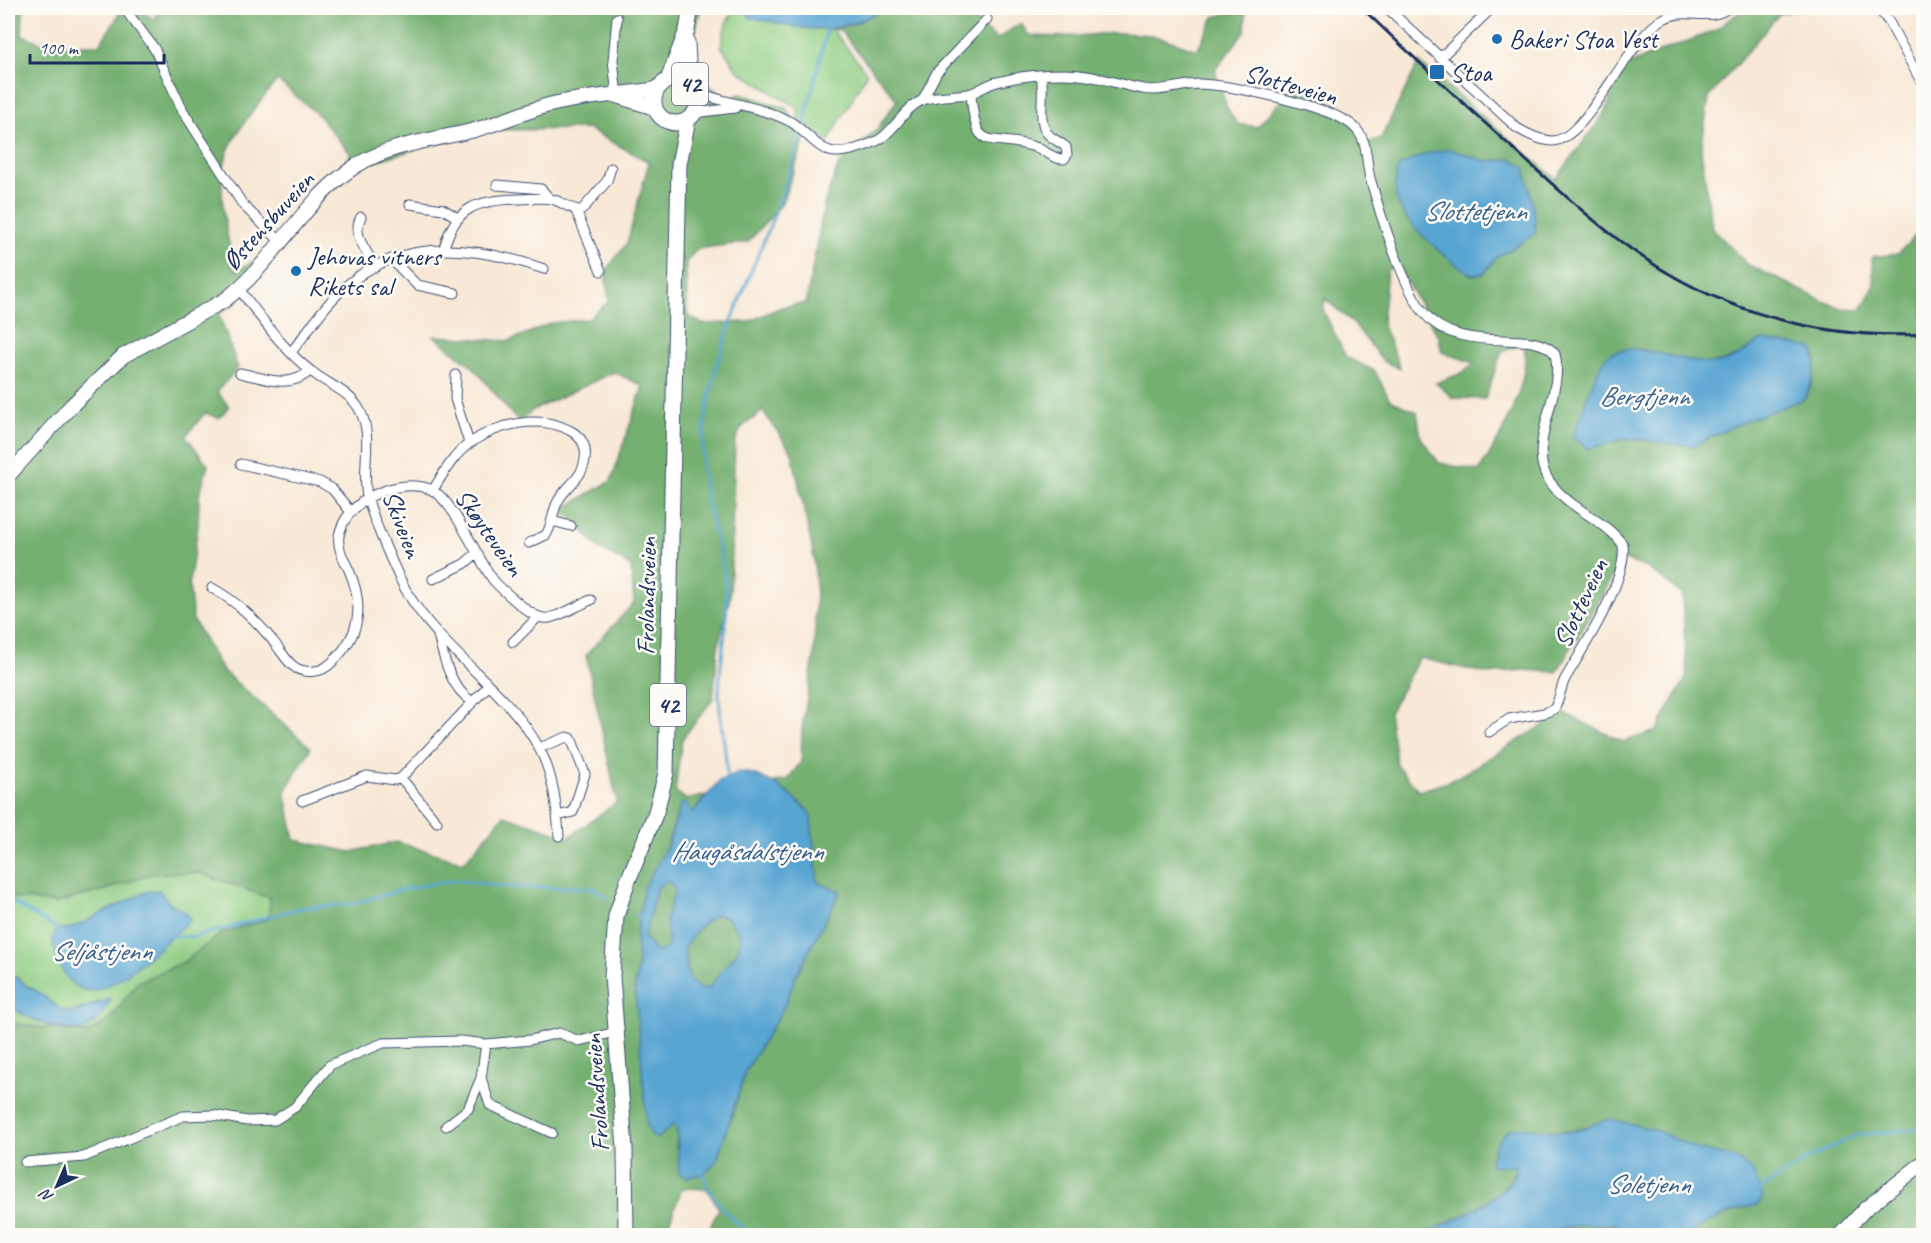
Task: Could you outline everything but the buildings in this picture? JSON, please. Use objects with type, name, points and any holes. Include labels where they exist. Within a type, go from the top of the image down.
[{"type":"main road","name":"42","points":[[687,30],[693,88],[698,103],[691,116],[677,123],[666,120],[655,108],[687,30],[691,8]]},
{"type":"main road","name":"42","points":[[663,84],[675,79],[693,88]]},
{"type":"main road","name":"Østensbuveien","points":[[8,476],[71,406],[123,356],[225,300],[239,289],[282,243],[307,209],[328,187],[349,170],[376,156],[409,144],[476,130],[548,105],[617,96],[663,84]]},
{"type":"main road","name":"Østensbuveien","points":[[617,96],[655,108]]},
{"type":"main road","name":"Frolandsveien","points":[[626,1236],[625,1149],[612,976],[616,916],[656,812],[666,773],[679,164],[691,116]]},
{"type":"main road","name":"Frolandsveien","points":[[666,120],[679,164]]},
{"type":"main road","points":[[1840,1236],[1865,1209],[1923,1162]]},
{"type":"street","points":[[124,8],[154,48],[183,111],[243,205],[282,243]]},
{"type":"street","points":[[1387,8],[1517,128],[1532,136],[1551,141],[1563,138],[1575,129],[1595,105],[1635,44],[1651,27],[1665,18],[1688,11],[1707,15],[1721,14],[1728,8]]},
{"type":"street","points":[[1440,58],[1491,8]]},
{"type":"street","points":[[1878,8],[1889,22],[1923,87]]},
{"type":"street","points":[[617,18],[613,60],[617,96]]},
{"type":"street","points":[[693,88],[740,107],[788,120],[824,148],[836,153],[882,138],[922,99],[937,72],[987,19]]},
{"type":"street","points":[[971,93],[974,123],[978,133],[987,138],[1034,147],[1058,160],[1064,159],[1067,155],[1066,147],[1044,128],[1042,117],[1044,87],[1041,76]]},
{"type":"street","name":"Slotteveien","points":[[922,99],[971,93],[994,82],[1041,76],[1091,76],[1144,90],[1199,84],[1211,86],[1308,105],[1338,116],[1352,125],[1365,143],[1369,176],[1410,292],[1423,313],[1434,325],[1456,335],[1499,342],[1529,341],[1544,344],[1555,354],[1556,371],[1541,465],[1558,492],[1619,540],[1624,555],[1616,583],[1592,636],[1565,680],[1554,709],[1544,714],[1509,719],[1489,732]]},
{"type":"street","points":[[691,116],[740,107]]},
{"type":"street","points":[[1923,138],[1923,147]]},
{"type":"street","points":[[497,185],[541,189],[550,198],[576,211],[582,210],[607,181],[611,168]]},
{"type":"street","points":[[444,248],[448,230],[458,218],[480,202],[550,198]]},
{"type":"street","points":[[410,204],[443,209],[458,218]]},
{"type":"street","points":[[576,211],[601,271]]},
{"type":"street","points":[[361,217],[357,228],[359,237],[376,267]]},
{"type":"street","points":[[291,352],[330,302],[345,287],[391,259],[420,250],[444,248],[491,254],[544,269]]},
{"type":"street","points":[[391,259],[417,285],[454,293]]},
{"type":"street","name":"Skiveien","points":[[239,289],[291,352],[310,371],[357,405],[365,422],[367,443],[365,479],[368,497],[406,591],[438,633],[516,714],[539,748],[552,781],[559,836]]},
{"type":"street","points":[[240,373],[289,383],[299,381],[310,371]]},
{"type":"street","points":[[456,375],[455,399],[469,443]]},
{"type":"street","points":[[433,490],[469,443],[500,428],[537,421],[556,423],[579,435],[585,447],[585,460],[580,476],[559,500],[546,535],[529,543]]},
{"type":"street","points":[[242,464],[320,482],[332,489],[351,512]]},
{"type":"street","name":"Skøyteveien","points":[[368,497],[382,490],[417,488],[433,490],[455,514],[476,554],[495,583],[526,610],[538,617]]},
{"type":"street","points":[[212,588],[237,602],[297,668],[312,672],[327,668],[342,654],[352,637],[359,601],[340,551],[339,537],[351,512],[368,497]]},
{"type":"street","points":[[552,521],[571,526]]},
{"type":"street","points":[[433,579],[464,564],[476,554]]},
{"type":"street","points":[[513,642],[538,617],[549,618],[591,600]]},
{"type":"street","points":[[438,633],[456,687],[461,695],[473,702]]},
{"type":"street","points":[[302,801],[367,776],[395,780],[400,778],[488,686]]},
{"type":"street","points":[[539,748],[571,738],[585,770],[573,812],[558,816]]},
{"type":"street","points":[[400,778],[437,822]]},
{"type":"street","points":[[25,1162],[84,1157],[183,1116],[213,1115],[247,1121],[274,1120],[295,1107],[330,1065],[383,1043],[461,1041],[486,1044],[530,1040],[560,1034],[579,1041],[616,1032]]},
{"type":"street","points":[[446,1126],[468,1109],[481,1078],[486,1044]]},
{"type":"street","points":[[481,1078],[489,1105],[552,1133]]},
{"type":"green space","points":[[8,8],[23,8],[22,35],[47,45],[99,45],[119,15],[117,8],[137,8],[156,20],[156,8],[701,8],[693,50],[698,72],[715,90],[731,98],[740,94],[786,108],[804,142],[781,205],[748,242],[697,249],[686,262],[687,315],[702,324],[748,322],[781,307],[806,303],[825,201],[839,164],[878,128],[897,100],[840,30],[832,29],[857,23],[884,8],[962,8],[997,39],[1021,23],[1028,35],[1058,37],[1118,33],[1148,35],[1161,37],[1197,50],[1214,17],[1238,11],[1246,13],[1245,31],[1215,70],[1227,108],[1237,124],[1257,127],[1292,88],[1314,89],[1333,107],[1351,112],[1365,144],[1381,138],[1419,62],[1556,179],[1604,114],[1623,66],[1714,31],[1745,8],[1801,8],[1779,14],[1709,97],[1701,150],[1712,228],[1747,264],[1823,301],[1842,308],[1861,309],[1874,286],[1872,257],[1898,254],[1923,227],[1923,1235],[1689,1235],[1701,1224],[1758,1204],[1763,1197],[1734,1158],[1699,1150],[1655,1130],[1610,1119],[1572,1131],[1549,1129],[1495,1167],[1516,1164],[1504,1188],[1478,1207],[1424,1235],[706,1235],[719,1209],[707,1189],[682,1188],[669,1223],[669,1235],[8,1235],[8,1023],[88,1033],[108,1021],[138,982],[184,962],[222,933],[269,919],[270,898],[200,873],[155,873],[56,903],[8,897]],"holes":[[[277,80],[317,114],[350,153],[348,161],[259,259],[235,271],[222,199],[223,171],[229,148],[248,117]],[[588,129],[649,162],[627,243],[605,272],[609,301],[588,319],[552,323],[509,341],[434,336],[473,367],[519,423],[533,410],[614,372],[643,386],[611,481],[558,512],[572,518],[599,549],[631,566],[634,603],[586,655],[617,802],[569,837],[504,815],[464,862],[396,842],[351,852],[295,840],[285,791],[311,748],[222,670],[193,620],[189,584],[198,526],[199,496],[208,465],[186,436],[205,413],[219,418],[229,407],[217,391],[238,368],[219,314],[236,303],[251,281],[347,169],[484,130]],[[1449,149],[1486,161],[1513,159],[1535,234],[1497,257],[1483,274],[1471,275],[1409,220]],[[1397,265],[1438,336],[1442,352],[1474,363],[1462,373],[1436,383],[1453,398],[1485,399],[1502,351],[1524,344],[1523,376],[1512,410],[1479,471],[1439,463],[1421,438],[1417,412],[1390,400],[1375,371],[1346,357],[1323,310],[1325,299],[1352,322],[1384,362],[1400,368],[1382,323],[1387,270]],[[1750,347],[1816,358],[1812,385],[1804,399],[1740,423],[1693,446],[1626,438],[1588,449],[1573,437],[1594,379],[1639,349],[1697,363],[1724,361],[1738,356]],[[763,411],[792,452],[813,552],[816,585],[814,657],[802,729],[801,762],[787,780],[774,782],[810,812],[818,883],[840,892],[795,978],[785,1005],[746,1070],[731,1121],[676,1148],[677,1130],[674,1123],[658,1138],[635,990],[638,963],[636,934],[681,804],[693,813],[706,795],[687,800],[675,791],[682,739],[713,699],[718,647],[730,598],[735,442],[741,428]],[[1623,559],[1647,568],[1682,594],[1687,676],[1656,731],[1623,742],[1564,713],[1451,781],[1419,791],[1397,766],[1389,713],[1419,658],[1489,674],[1522,670],[1557,672]]]},
{"type":"green space","points":[[736,8],[751,8],[749,11],[832,29],[867,73],[828,142],[797,118],[799,109],[738,71],[721,46],[726,23]]},
{"type":"green space","points":[[155,873],[200,873],[270,898],[269,919],[222,933],[184,962],[138,982],[108,1021],[88,1033],[8,1023],[8,1003],[22,1014],[45,1024],[78,1030],[93,1023],[103,1012],[98,1002],[67,1012],[13,978],[8,984],[8,897],[56,903]],"holes":[[[146,892],[175,905],[136,968],[81,989],[63,969],[58,956],[57,929],[70,929]]]},
{"type":"green space","points":[[667,881],[673,886],[674,894],[666,919],[669,946],[661,952],[654,950],[644,937],[657,887]]},
{"type":"green space","points":[[718,914],[728,919],[741,935],[738,951],[708,989],[699,988],[689,980],[684,948],[699,928]]},
{"type":"green space","points":[[1591,1223],[1615,1224],[1626,1235],[1546,1236],[1555,1231]]},
{"type":"water","points":[[751,8],[884,8],[849,25],[818,29],[749,17]]},
{"type":"water","name":"Slottetjenn","points":[[1449,149],[1486,161],[1513,159],[1525,168],[1535,217],[1535,234],[1497,257],[1483,274],[1469,273],[1441,252],[1405,216],[1397,198],[1396,181],[1399,166],[1425,154]]},
{"type":"water","name":"Bergtjenn","points":[[1762,340],[1813,348],[1814,374],[1804,399],[1740,423],[1693,446],[1626,438],[1588,449],[1573,437],[1602,362],[1616,351],[1643,350],[1691,361],[1718,363],[1736,357]]},
{"type":"water","name":"Haugåsdalstjenn","points":[[739,772],[760,777],[778,786],[810,812],[818,883],[840,891],[795,978],[785,1005],[746,1070],[716,1162],[703,1174],[687,1177],[679,1174],[677,1130],[674,1124],[658,1138],[653,1137],[647,1126],[635,990],[638,963],[636,934],[644,887],[668,845],[681,804],[686,803],[693,813],[719,781]],"holes":[[[667,881],[673,886],[674,894],[666,919],[669,946],[661,952],[654,950],[644,937],[657,887]],[[718,914],[728,919],[741,935],[738,951],[708,989],[699,988],[689,980],[684,948],[695,932]]]},
{"type":"water","name":"Seljåstjenn","points":[[159,890],[169,903],[187,913],[190,920],[123,977],[107,986],[93,990],[81,989],[74,985],[61,967],[56,953],[52,939],[57,929],[70,929],[146,892]]},
{"type":"water","points":[[13,977],[19,978],[24,984],[68,1012],[75,1012],[111,999],[91,1026],[79,1030],[57,1027],[22,1014],[8,1003],[8,984]]},
{"type":"water","name":"Soletjenn","points":[[1610,1119],[1655,1130],[1699,1150],[1734,1158],[1753,1171],[1763,1197],[1758,1205],[1739,1209],[1707,1223],[1689,1235],[1626,1235],[1615,1224],[1589,1224],[1546,1235],[1424,1235],[1479,1207],[1505,1188],[1513,1177],[1516,1165],[1495,1167],[1490,1163],[1496,1145],[1504,1134],[1512,1129],[1574,1131]]},
{"type":"waterway","points":[[803,127],[827,30]]},
{"type":"waterway","points":[[727,778],[719,692],[726,587],[703,479],[704,431],[710,392],[720,354],[777,208],[801,133]]},
{"type":"waterway","points":[[171,936],[194,937],[300,908],[352,904],[404,889],[455,880],[507,887],[595,888],[608,898]]},
{"type":"waterway","points":[[8,899],[57,929]]},
{"type":"waterway","points":[[635,915],[640,918]]},
{"type":"waterway","points":[[1760,1190],[1806,1160],[1857,1135],[1924,1128]]},
{"type":"waterway","points":[[703,1174],[716,1201],[738,1224],[754,1236]]},
{"type":"railway","points":[[1362,8],[1581,209],[1613,236],[1678,279],[1745,309],[1780,320],[1851,333],[1924,334]]},
{"type":"place","name":"Bakeri Stoa Vest","points":[[1497,39]]},
{"type":"place","name":"Stoa","points":[[1437,72]]},
{"type":"place","name":"Jehovas vitners Rikets sal","points":[[296,271]]}]
